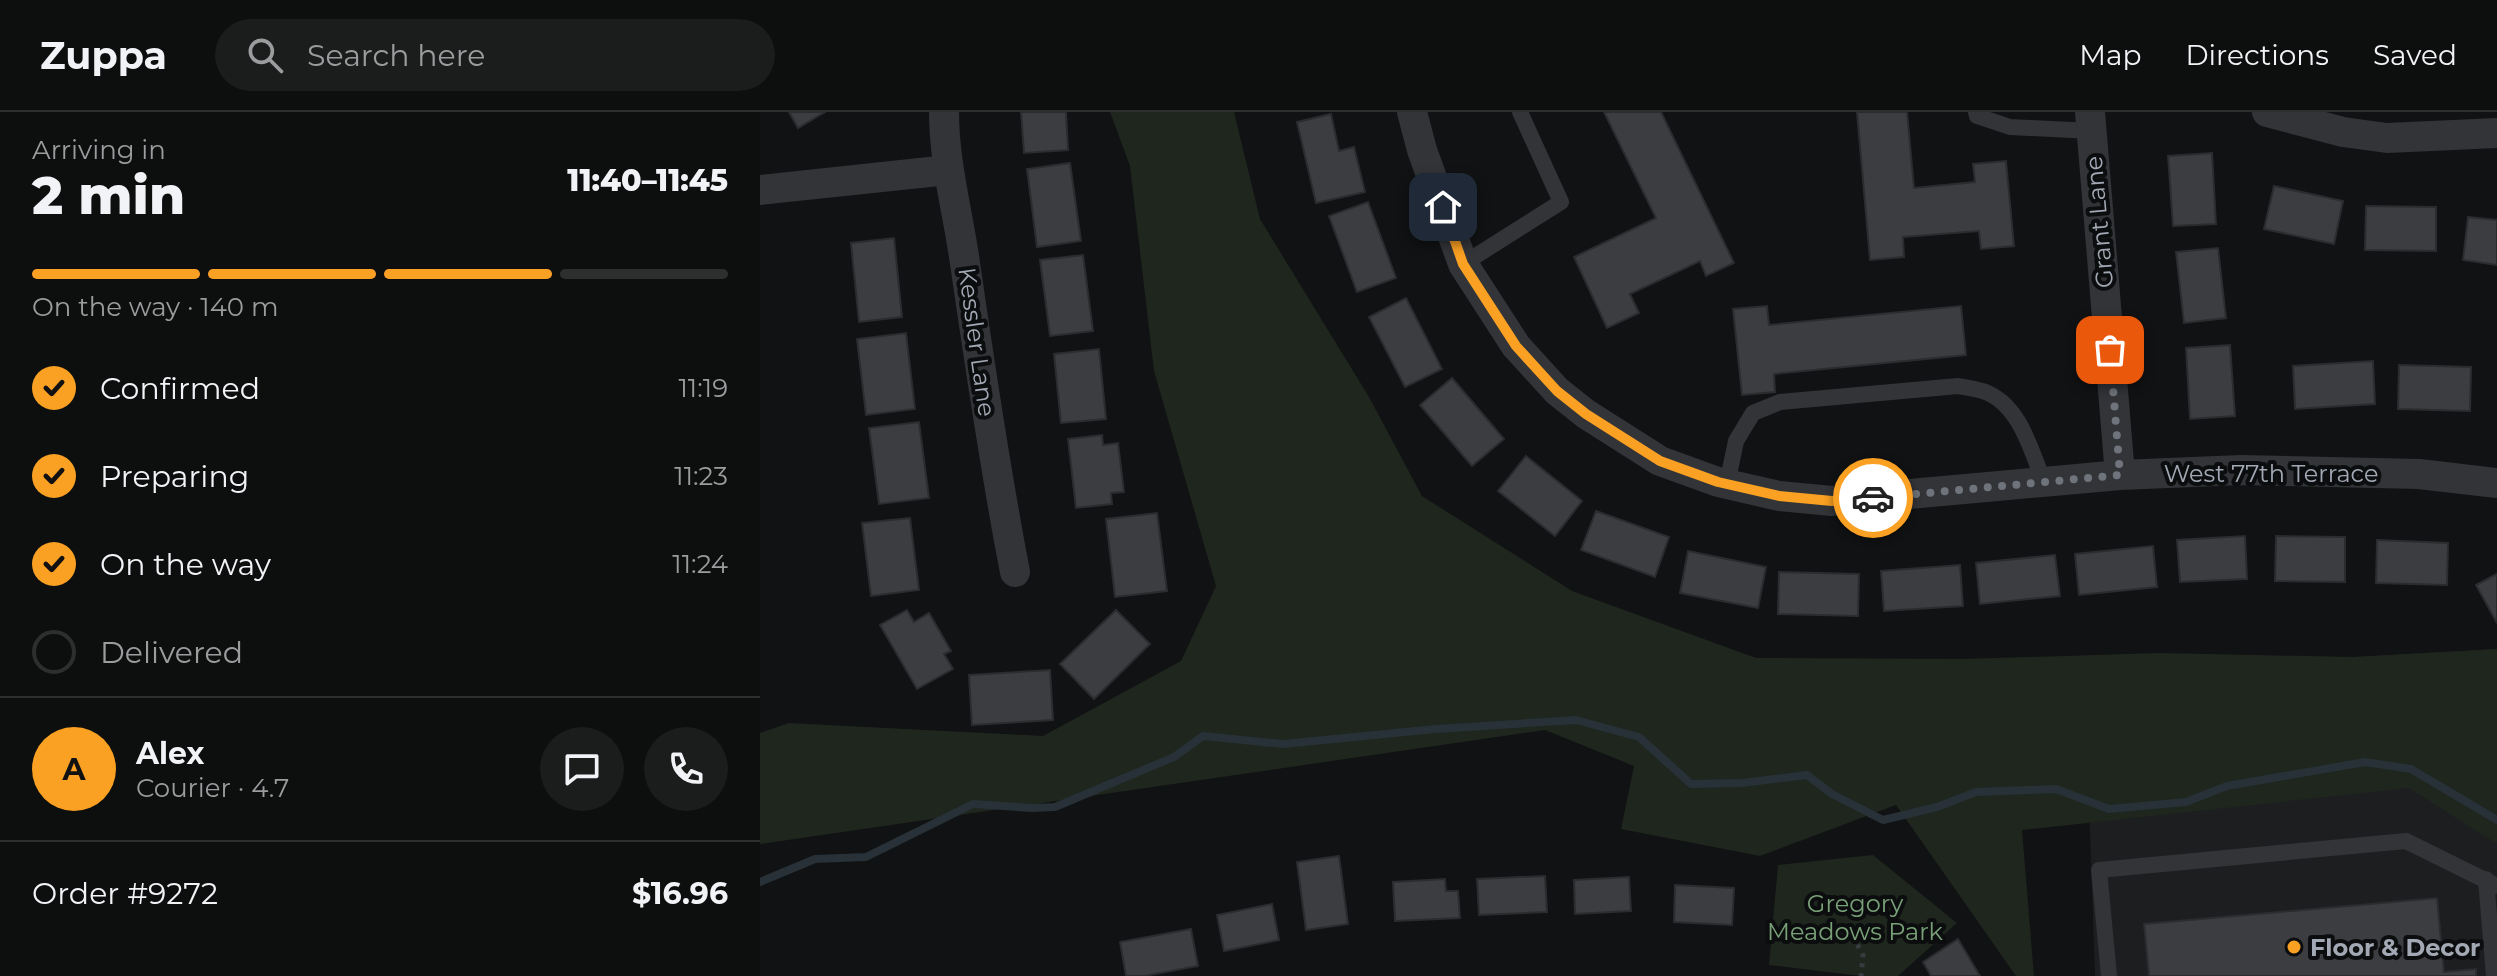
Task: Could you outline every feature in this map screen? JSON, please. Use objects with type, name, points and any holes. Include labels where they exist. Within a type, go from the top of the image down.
[{"type":"street","name":"Kessler Lane","points":[[944,112],[948,170],[962,241],[996,474],[1015,572]]},
{"type":"street","name":"West 77th Terrace","points":[[1412,112],[1422,150],[1463,264],[1516,346],[1557,391],[1586,414],[1660,461],[1727,484],[1779,496],[1832,501],[2120,475],[2241,470],[2454,476],[2497,483]]},
{"type":"street","points":[[2267,112],[2343,132],[2387,138],[2497,133]]},
{"type":"street","name":"Grant Lane","points":[[2091,121],[2120,475]]},
{"type":"street","points":[[760,190],[948,170]]},
{"type":"lane","points":[[1463,264],[1561,202],[1520,112]]},
{"type":"lane","points":[[1976,112],[1977,116],[2010,127],[2091,121]]},
{"type":"lane","points":[[1727,484],[1736,441],[1753,413],[1780,402],[1958,386],[1985,391],[2004,401],[2021,427],[2044,482]]},
{"type":"lane","points":[[2109,976],[2099,870],[2406,841],[2491,882],[2494,976]]},
{"type":"path","points":[[1848,927],[1863,955],[1861,976]]},
{"type":"shaded area","points":[[2497,649],[2497,976],[2095,976],[2084,658],[2354,657]]},
{"type":"green space","points":[[1110,112],[1234,112],[1260,219],[1369,397],[1422,496],[1572,591],[1756,658],[1962,659],[2160,653],[2354,657],[2497,649],[2497,844],[2409,788],[2022,830],[2034,976],[2016,976],[1896,805],[1760,856],[1621,829],[1634,766],[1545,730],[760,844],[760,733],[789,723],[1043,736],[1181,661],[1216,586],[1154,371],[1130,166]]},
{"type":"green space","name":"Gregory Meadows Park","points":[[1873,855],[1957,923],[1898,976],[1861,976],[1769,965],[1778,865]]},
{"type":"building","points":[[789,112],[825,112],[798,128]]},
{"type":"building","points":[[1021,112],[1066,112],[1068,150],[1024,153]]},
{"type":"building","points":[[1604,112],[1661,112],[1734,263],[1706,276],[1700,261],[1630,294],[1639,313],[1607,328],[1574,257],[1656,218]]},
{"type":"building","points":[[1857,112],[1907,112],[1914,188],[1975,182],[1973,164],[2006,161],[2014,246],[1981,249],[1979,231],[1903,237],[1904,257],[1870,260]]},
{"type":"building","points":[[1331,114],[1339,151],[1354,147],[1365,192],[1316,203],[1297,122]]},
{"type":"building","points":[[2212,153],[2216,224],[2173,226],[2168,156]]},
{"type":"building","points":[[1070,163],[1081,241],[1037,247],[1027,169]]},
{"type":"building","points":[[2274,186],[2343,201],[2334,244],[2264,229]]},
{"type":"building","points":[[1368,202],[1396,278],[1357,292],[1329,216]]},
{"type":"building","points":[[2366,206],[2436,207],[2436,251],[2365,250]]},
{"type":"building","points":[[2468,217],[2497,220],[2497,265],[2463,260]]},
{"type":"building","points":[[894,238],[902,317],[859,322],[851,243]]},
{"type":"building","points":[[2218,248],[2226,318],[2184,323],[2176,252]]},
{"type":"building","points":[[1083,255],[1093,331],[1050,336],[1040,260]]},
{"type":"building","points":[[1406,298],[1442,369],[1405,387],[1369,317]]},
{"type":"building","points":[[1767,306],[1769,325],[1961,306],[1966,355],[1774,374],[1775,392],[1742,395],[1733,309]]},
{"type":"building","points":[[906,333],[915,409],[866,415],[857,339]]},
{"type":"building","points":[[2230,345],[2235,416],[2190,419],[2186,348]]},
{"type":"building","points":[[1099,349],[1106,419],[1061,423],[1054,354]]},
{"type":"building","points":[[2373,361],[2375,404],[2295,409],[2293,366]]},
{"type":"building","points":[[2399,365],[2471,367],[2470,411],[2398,409]]},
{"type":"building","points":[[1452,378],[1504,439],[1472,466],[1420,405]]},
{"type":"building","points":[[919,422],[929,498],[879,504],[869,428]]},
{"type":"building","points":[[1102,435],[1103,445],[1118,443],[1124,492],[1111,493],[1112,504],[1076,508],[1068,439]]},
{"type":"building","points":[[1526,456],[1582,501],[1555,536],[1498,491]]},
{"type":"building","points":[[1596,511],[1669,537],[1655,577],[1581,550]]},
{"type":"building","points":[[1157,513],[1167,591],[1115,597],[1106,519]]},
{"type":"building","points":[[910,518],[919,590],[871,596],[862,523]]},
{"type":"building","points":[[2245,536],[2247,579],[2180,582],[2177,540]]},
{"type":"building","points":[[2276,536],[2345,537],[2345,582],[2275,581]]},
{"type":"building","points":[[2377,540],[2448,543],[2447,585],[2376,583]]},
{"type":"building","points":[[2153,546],[2157,587],[2079,595],[2075,554]]},
{"type":"building","points":[[1688,551],[1766,567],[1758,608],[1680,593]]},
{"type":"building","points":[[2055,555],[2060,596],[1980,604],[1976,563]]},
{"type":"building","points":[[1960,565],[1963,606],[1884,611],[1881,571]]},
{"type":"building","points":[[1779,572],[1859,574],[1858,616],[1778,614]]},
{"type":"building","points":[[2497,574],[2497,623],[2476,585]]},
{"type":"building","points":[[907,610],[914,622],[929,613],[951,651],[944,654],[953,669],[917,689],[880,625]]},
{"type":"building","points":[[1116,610],[1150,644],[1094,699],[1060,664]]},
{"type":"building","points":[[1050,670],[1053,720],[972,725],[969,675]]},
{"type":"building","points":[[1339,856],[1348,924],[1306,930],[1297,862]]},
{"type":"building","points":[[1545,876],[1547,912],[1479,915],[1477,879]]},
{"type":"building","points":[[1629,877],[1631,911],[1575,914],[1574,880]]},
{"type":"building","points":[[1445,879],[1446,891],[1458,891],[1460,918],[1395,921],[1393,882]]},
{"type":"building","points":[[1675,885],[1734,888],[1732,925],[1674,922]]},
{"type":"building","name":"Floor & Decor","points":[[2437,898],[2444,972],[2476,969],[2476,976],[2149,976],[2144,924]]},
{"type":"building","points":[[1272,904],[1279,940],[1224,951],[1217,915]]},
{"type":"building","points":[[1191,929],[1198,966],[1144,976],[1126,976],[1120,942]]},
{"type":"building","points":[[1958,939],[1980,976],[1931,976],[1923,962]]},
{"type":"waterway","points":[[760,882],[815,859],[866,857],[973,804],[1055,807],[1174,757],[1203,736],[1283,744],[1436,729],[1576,720],[1639,737],[1691,784],[1742,783],[1807,775],[1832,794],[1883,820],[1937,807],[1976,792],[2056,789],[2109,809],[2186,802],[2227,786],[2365,762],[2411,769],[2497,820]]},
{"type":"way so far","points":[[1873,498],[2120,475],[2110,350]]},
{"type":"place","name":"Floor & Decor","points":[[2294,947]]},
{"type":"route","points":[[1443,207],[1463,264],[1516,346],[1557,391],[1586,414],[1660,461],[1718,482],[1779,496],[1832,501],[1873,498]]}]
